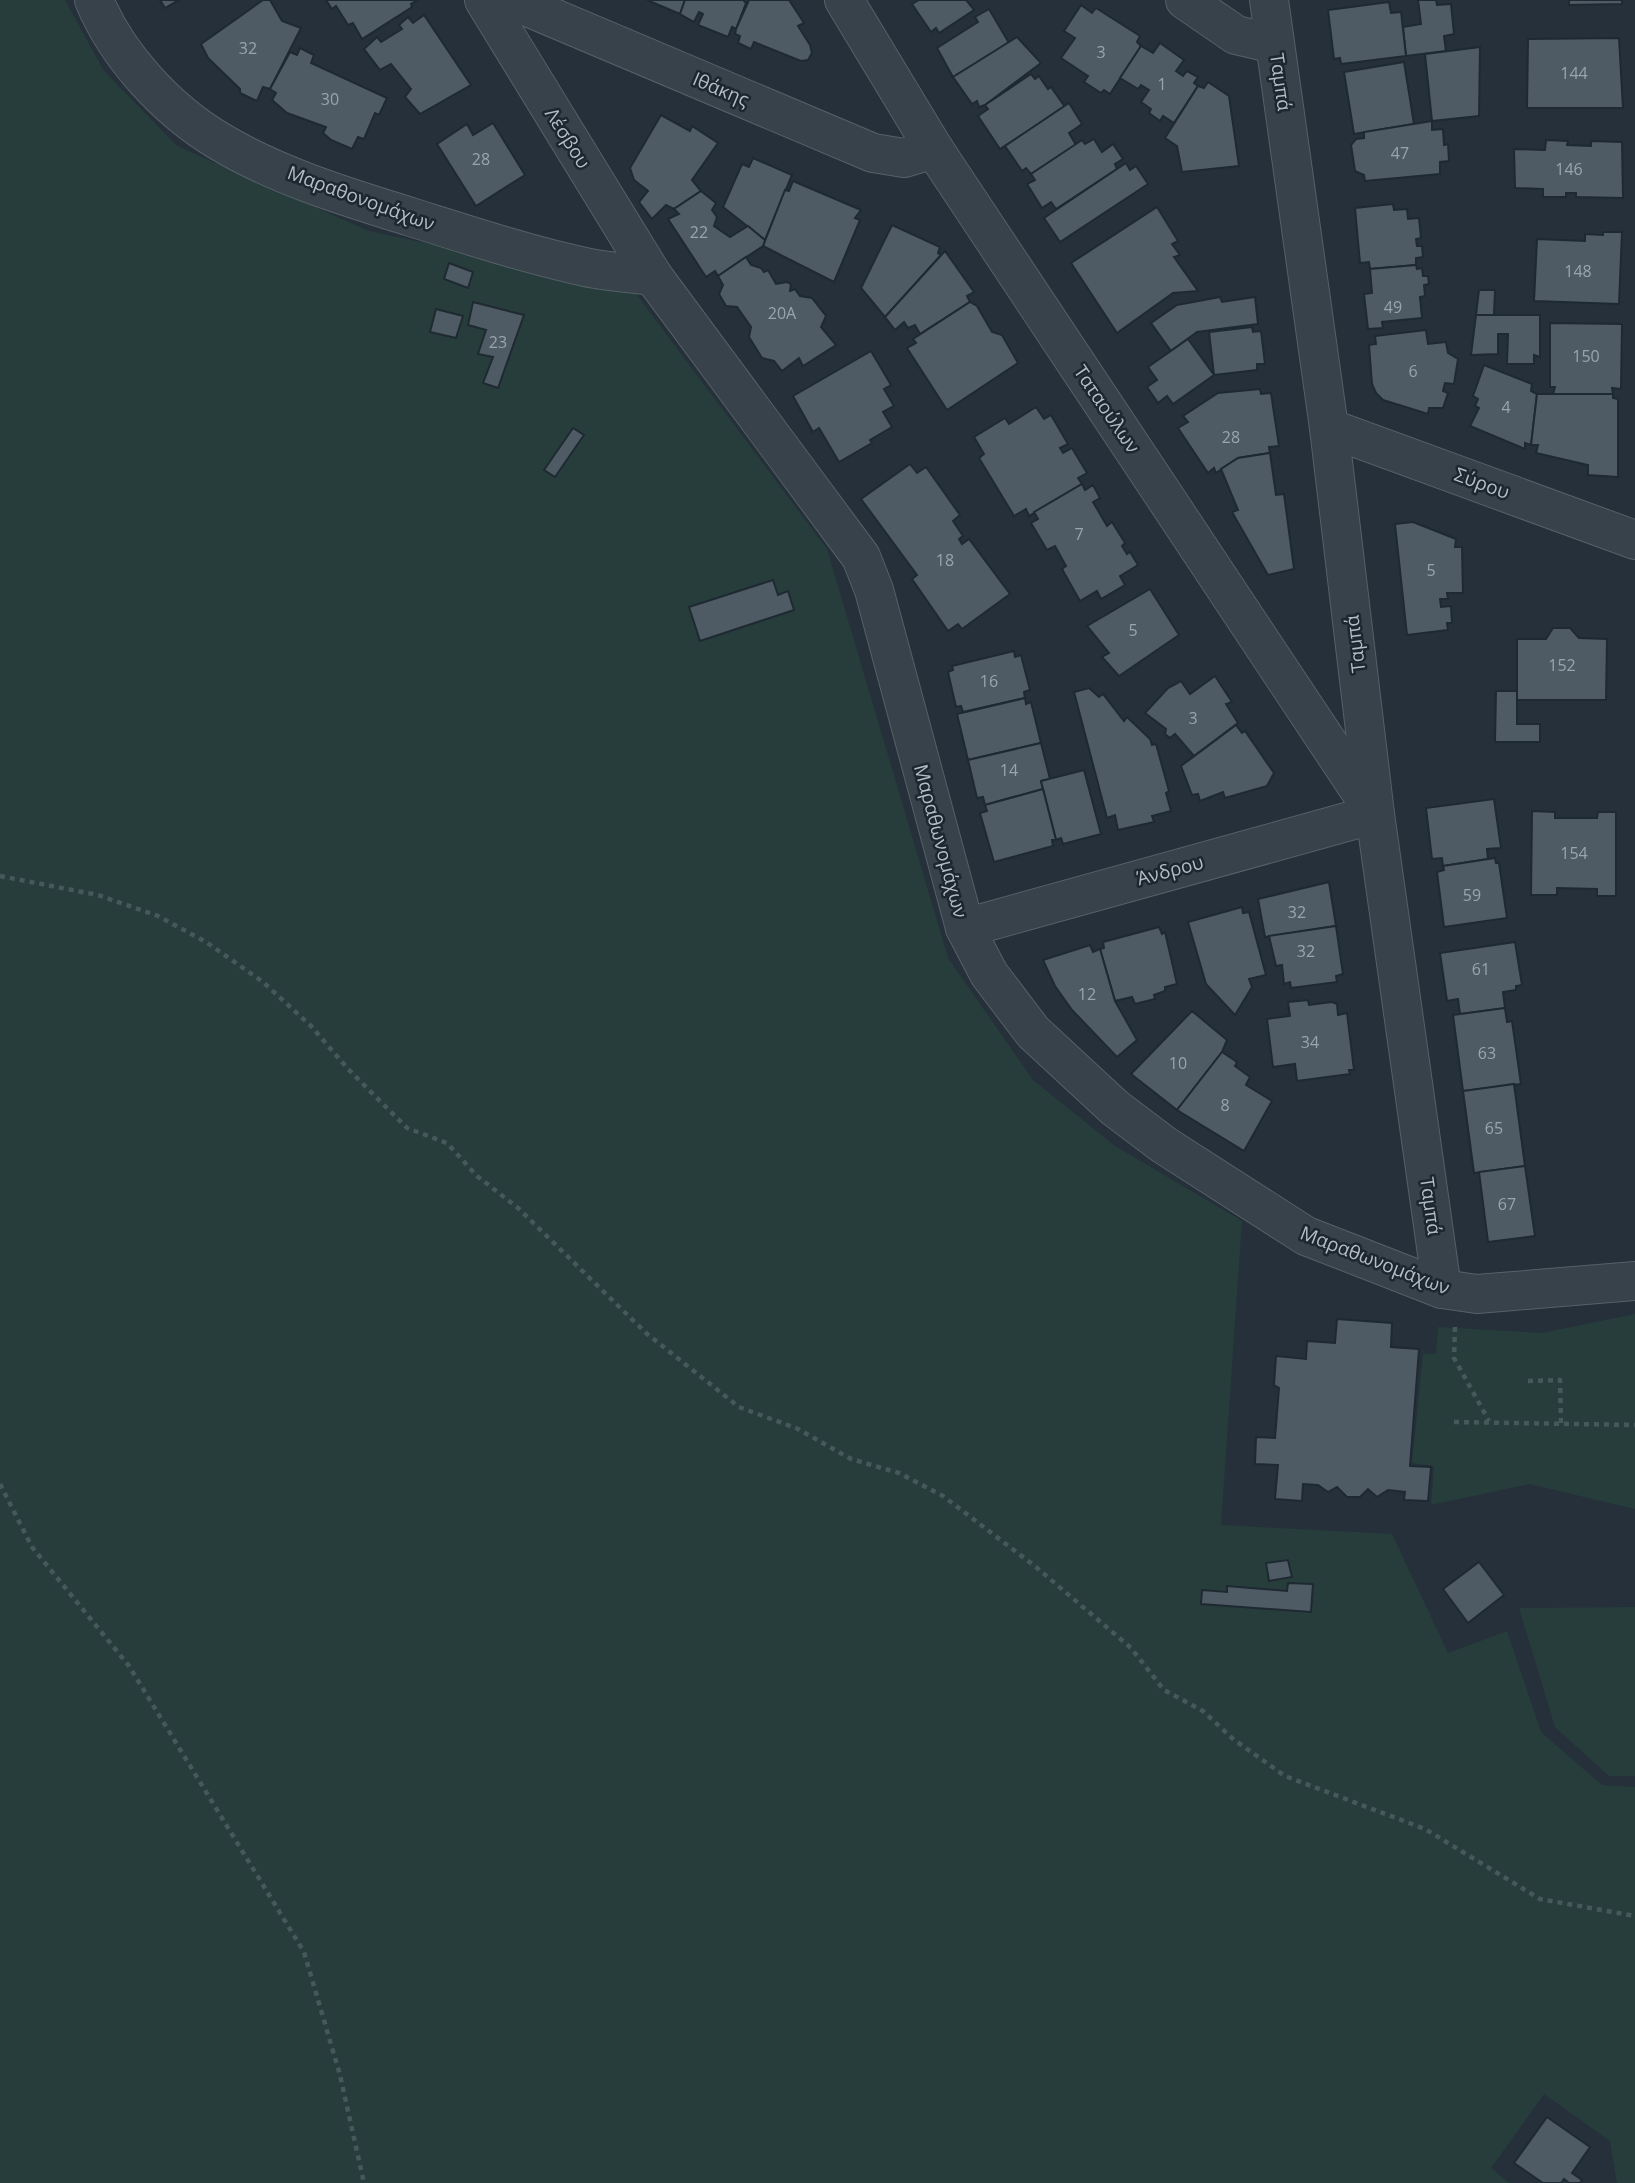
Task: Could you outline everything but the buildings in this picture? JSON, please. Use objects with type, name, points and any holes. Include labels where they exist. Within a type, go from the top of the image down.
[{"type":"street","name":"Μαραθονομάχων","points":[[94,0],[103,21],[157,93],[217,140],[241,153],[346,197],[449,229],[586,267],[653,276]]},
{"type":"street","name":"Λέσβου","points":[[484,0],[653,276]]},
{"type":"street","name":"Ιθάκης","points":[[511,0],[873,153],[904,158],[934,149]]},
{"type":"street","name":"Ταταούλων","points":[[844,0],[934,149],[1375,814]]},
{"type":"street","points":[[1185,0],[1237,35],[1275,44]]},
{"type":"street","name":"Ταμπά","points":[[1269,0],[1329,428],[1375,814],[1448,1305]]},
{"type":"street","name":"Μαραθωνομάχων","points":[[653,276],[861,557],[874,590],[965,928],[989,974],[1033,1032],[1115,1108],[1164,1145],[1306,1236],[1448,1305],[1486,1295],[1635,1281]]},
{"type":"street","name":"Σύρου","points":[[1329,428],[1635,540]]},
{"type":"street","name":"Άνδρου","points":[[965,928],[1375,814]]},
{"type":"path","points":[[0,876],[98,895],[158,916],[206,942],[262,982],[311,1026],[348,1069],[407,1128],[447,1143],[477,1176],[518,1208],[646,1333],[739,1407],[799,1429],[850,1459],[899,1473],[943,1496],[1036,1567],[1131,1648],[1164,1690],[1203,1711],[1233,1739],[1285,1776],[1424,1829],[1540,1899],[1635,1916]]},
{"type":"path","points":[[1448,1305],[1454,1358],[1490,1422]]},
{"type":"path","points":[[1528,1381],[1560,1380],[1561,1423]]},
{"type":"path","points":[[1454,1422],[1635,1425]]},
{"type":"path","points":[[0,1484],[32,1547],[129,1666],[304,1952],[337,2063],[364,2183]]},
{"type":"green space","points":[[0,0],[65,0],[104,71],[177,146],[369,231],[631,287],[827,549],[948,958],[1033,1080],[1115,1146],[1242,1221],[1221,1525],[1392,1534],[1448,1653],[1507,1631],[1541,1732],[1602,1785],[1635,1787],[1635,2183],[1617,2183],[1610,2141],[1544,2094],[1491,2168],[1509,2183],[0,2183]]},
{"type":"green space","points":[[1635,1314],[1635,1509],[1529,1484],[1431,1505],[1434,1466],[1412,1463],[1423,1354],[1436,1354],[1438,1327],[1542,1333]]},
{"type":"green space","points":[[1635,1607],[1635,1776],[1609,1776],[1555,1727],[1519,1608]]}]
